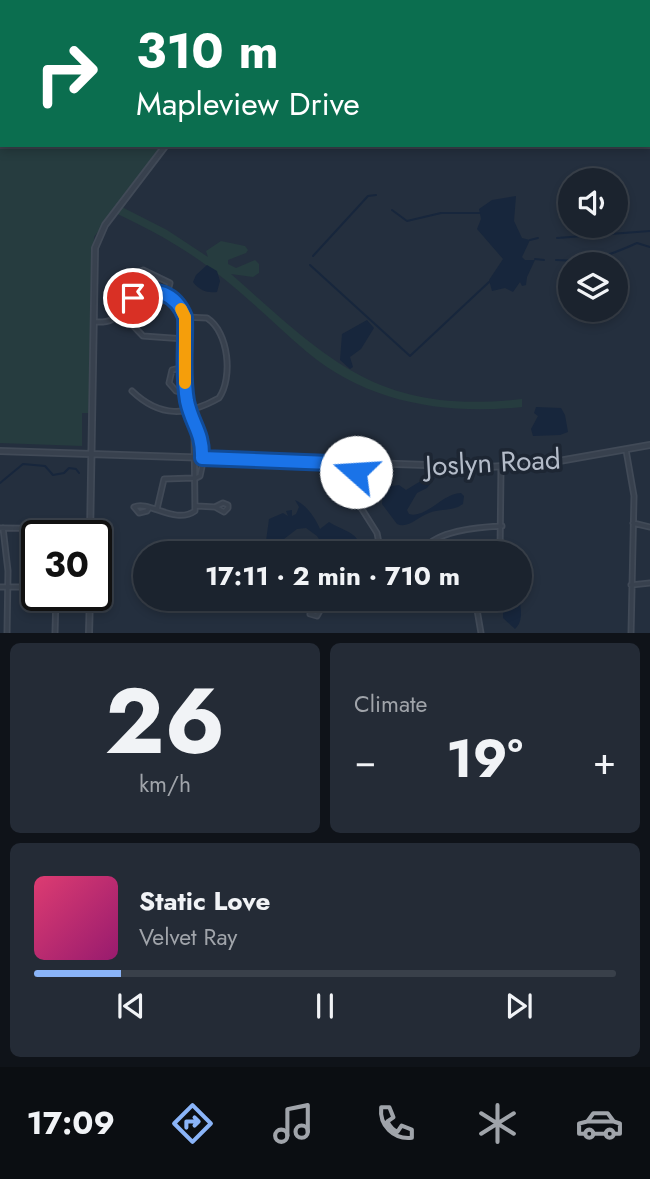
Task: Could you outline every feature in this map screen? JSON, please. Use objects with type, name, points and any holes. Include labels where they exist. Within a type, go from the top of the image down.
[{"type":"street","points":[[91,520],[94,255],[98,237],[165,147]]},
{"type":"street","points":[[135,297],[125,286],[125,280],[143,270],[170,283],[167,294]]},
{"type":"street","points":[[93,322],[108,321],[121,313],[135,297],[150,291],[167,294],[177,303],[185,317],[186,394],[194,426],[197,506],[191,514],[163,513],[149,508]]},
{"type":"street","points":[[121,313],[143,336],[185,339]]},
{"type":"street","points":[[132,391],[154,409],[167,412],[189,410],[217,400],[225,385],[225,348],[219,330],[207,318],[185,317]]},
{"type":"street","points":[[185,367],[172,370],[169,383],[176,391],[186,394]]},
{"type":"street","points":[[157,509],[164,479],[194,479],[200,476],[203,441],[198,428],[194,426]]},
{"type":"street","points":[[195,442],[203,441]]},
{"type":"street","name":"Joslyn Road","points":[[0,451],[501,467],[541,464],[650,445]]},
{"type":"street","points":[[626,450],[635,496],[631,633]]},
{"type":"street","points":[[356,464],[358,503],[377,533],[379,541]]},
{"type":"street","points":[[501,467],[501,541]]},
{"type":"street","points":[[332,483],[356,484]]},
{"type":"street","points":[[197,506],[215,507]]},
{"type":"street","points":[[633,523],[650,527]]},
{"type":"street","points":[[431,541],[437,537],[502,526]]},
{"type":"street","points":[[7,633],[8,587],[1,528],[21,528]]},
{"type":"street","points":[[631,585],[650,583]]},
{"type":"street","points":[[0,587],[21,587]]},
{"type":"street","points":[[55,633],[56,611]]},
{"type":"street","points":[[89,633],[90,611]]},
{"type":"street","points":[[477,611],[481,633]]},
{"type":"green space","points":[[0,147],[162,147],[118,205],[167,230],[208,257],[206,251],[221,241],[245,246],[248,250],[246,253],[228,260],[228,264],[236,268],[255,260],[259,264],[259,273],[253,277],[231,274],[298,333],[329,356],[360,376],[394,390],[431,399],[473,402],[522,399],[522,407],[436,407],[408,402],[355,383],[307,352],[238,290],[202,262],[165,238],[113,212],[94,237],[90,413],[82,413],[82,446],[0,443]]},
{"type":"water","points":[[516,196],[514,221],[522,238],[530,240],[522,257],[525,260],[535,260],[526,285],[522,286],[520,282],[513,292],[505,288],[492,291],[489,280],[503,259],[477,229],[481,219],[479,209],[492,200]]},
{"type":"water","points":[[207,265],[217,271],[220,281],[217,292],[204,291],[193,282],[196,275]]},
{"type":"water","points":[[367,320],[374,328],[361,349],[350,357],[353,367],[350,369],[340,360],[342,334]]},
{"type":"water","points":[[536,407],[561,408],[568,432],[533,436],[531,429],[538,416],[534,413]]},
{"type":"water","points":[[429,476],[435,478],[427,488],[417,493],[407,510],[409,514],[422,513],[454,494],[461,493],[464,496],[463,504],[429,513],[409,524],[397,524],[382,504],[384,487],[399,485],[406,490]]},
{"type":"water","points":[[295,500],[310,512],[320,529],[329,522],[351,533],[358,541],[320,541],[306,528],[297,529],[284,539],[266,541],[269,519],[283,513],[288,516],[286,511],[292,510],[292,516],[299,507]]},
{"type":"water","points":[[503,611],[521,611],[515,629],[503,618]]},
{"type":"waterway","points":[[313,256],[368,196],[376,195]]},
{"type":"waterway","points":[[392,210],[407,221],[441,213],[480,213]]},
{"type":"waterway","points":[[557,238],[650,231]]},
{"type":"waterway","points":[[530,240],[538,238]]},
{"type":"waterway","points":[[556,260],[598,258],[637,243],[650,247]]},
{"type":"waterway","points":[[535,259],[544,260]]},
{"type":"waterway","points":[[310,265],[410,356],[489,282]]},
{"type":"waterway","points":[[0,483],[23,464],[45,466],[53,475],[64,473],[69,468],[76,469],[79,473]]},
{"type":"slow traffic","points":[[181,309],[185,317],[185,383]]},
{"type":"route","points":[[133,298],[146,291],[156,291],[167,294],[182,310],[185,317],[186,394],[194,426],[198,428],[203,441],[202,458],[356,464],[356,472]]}]
